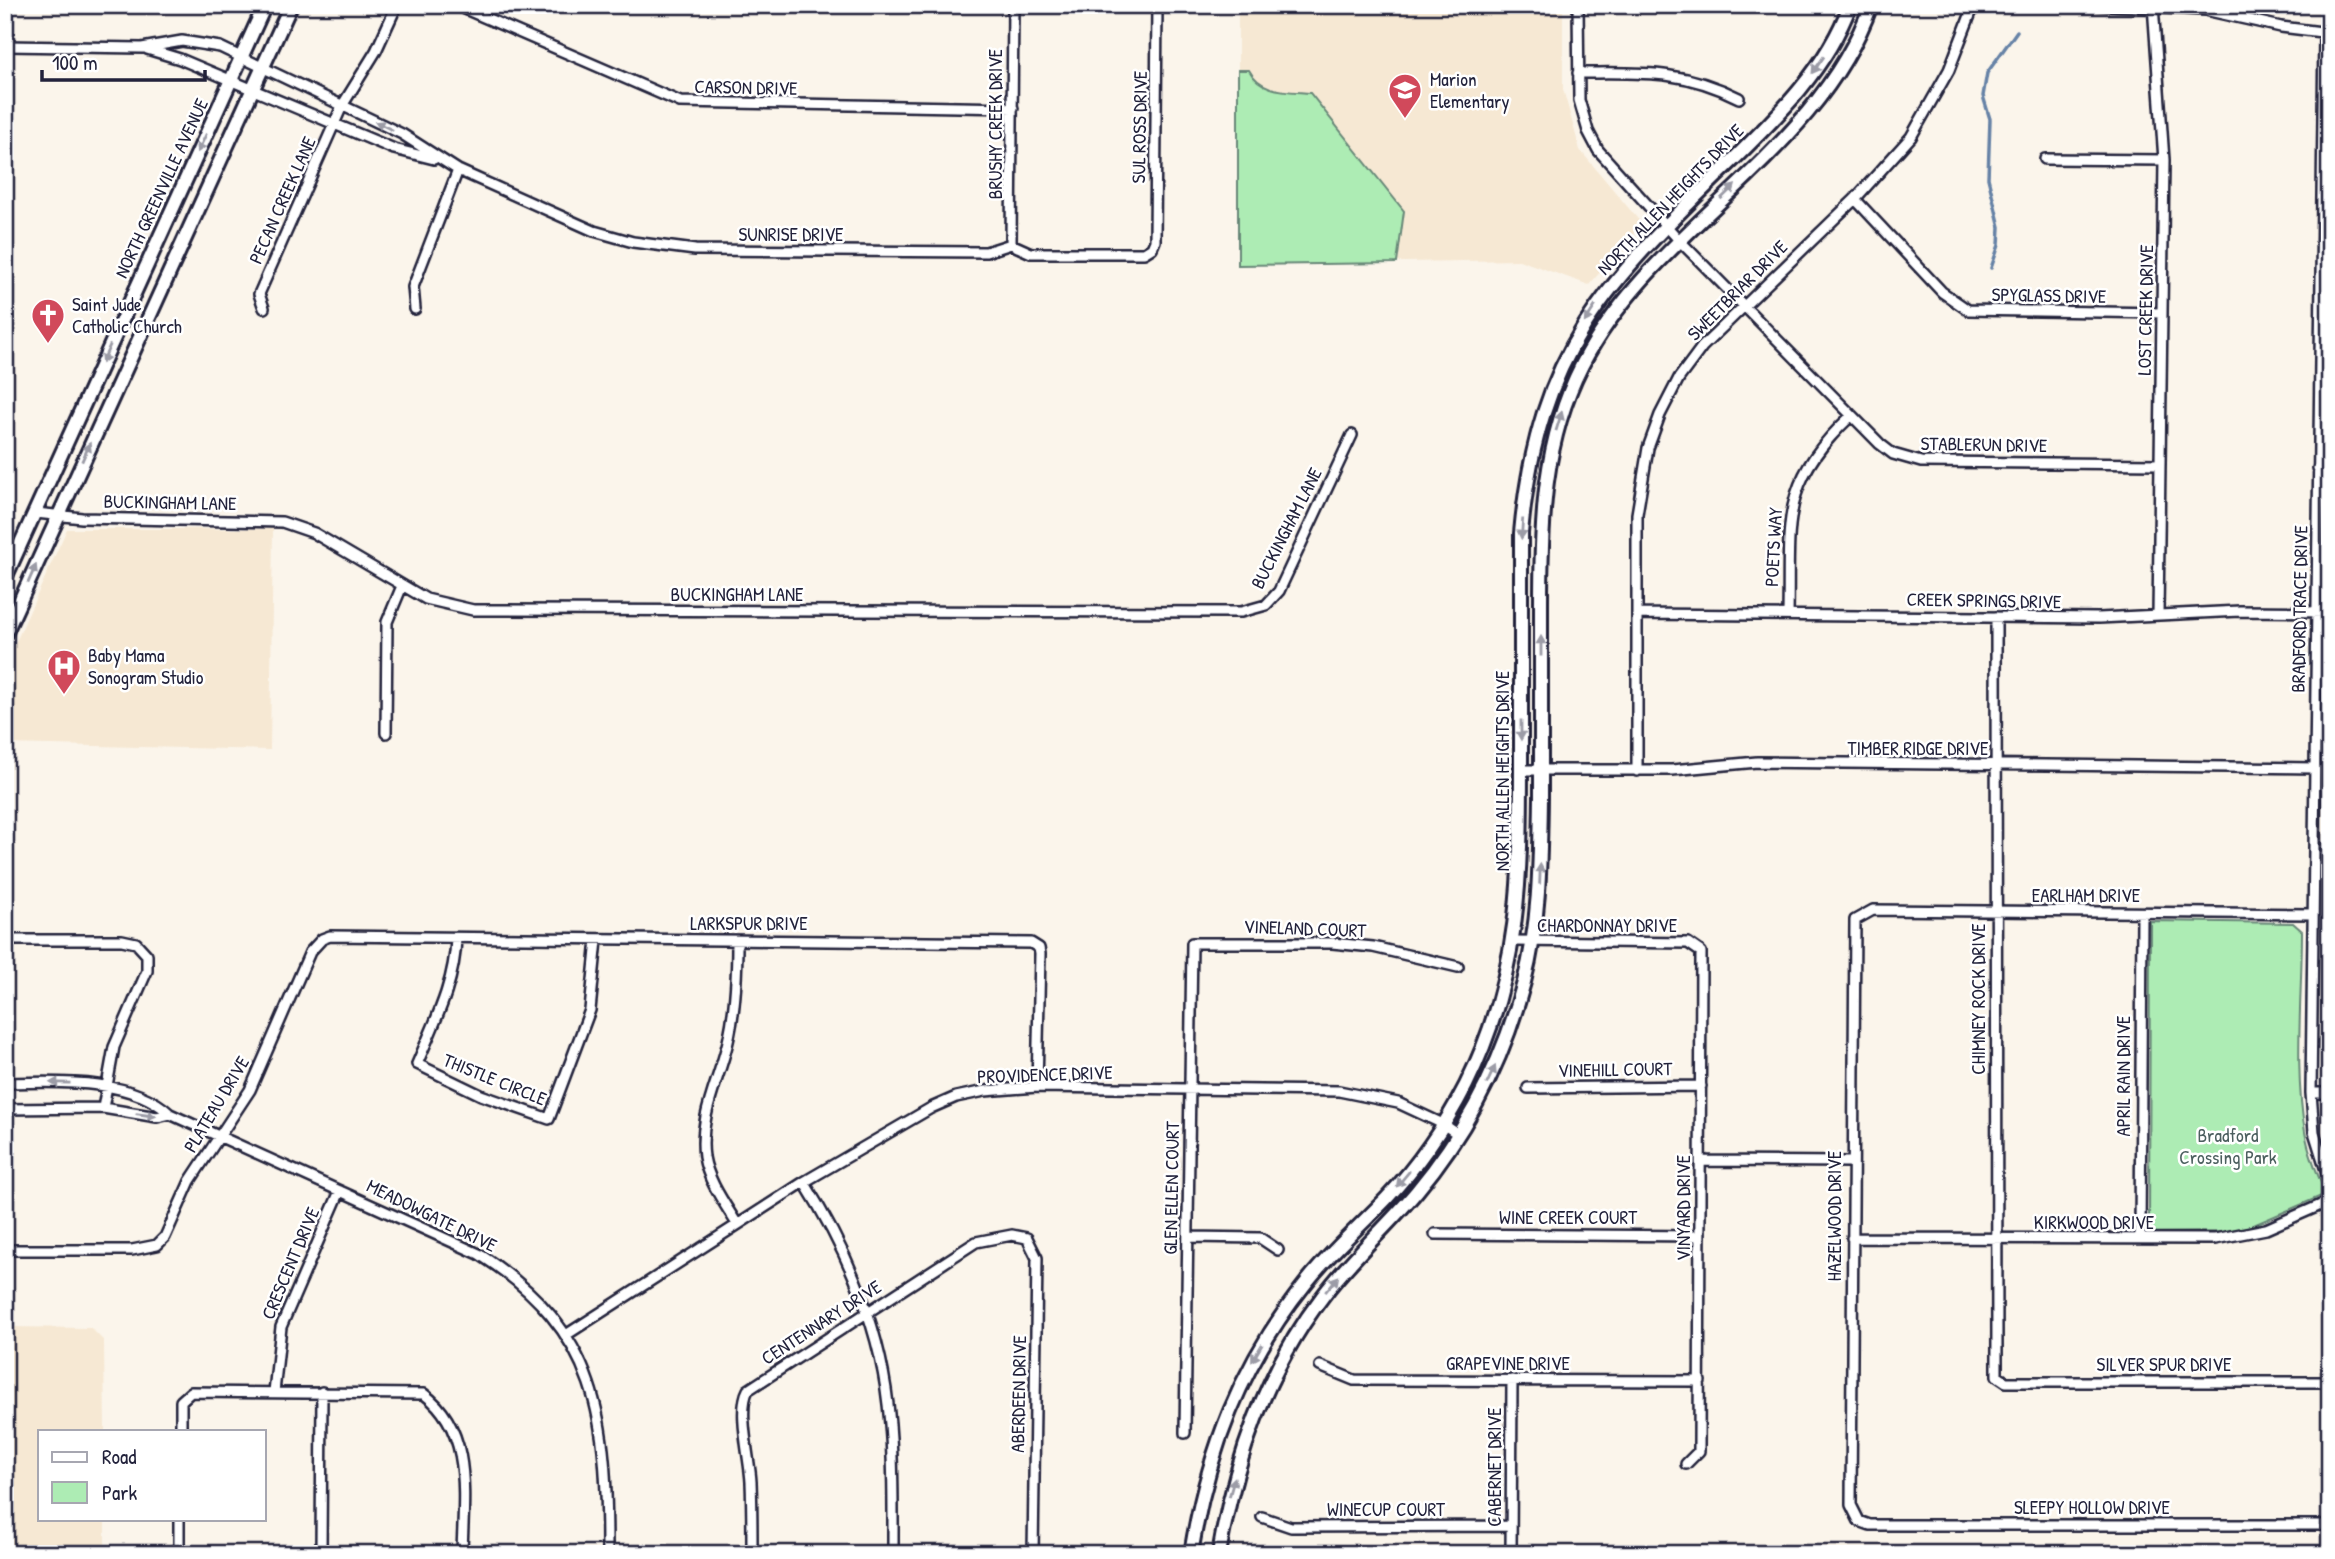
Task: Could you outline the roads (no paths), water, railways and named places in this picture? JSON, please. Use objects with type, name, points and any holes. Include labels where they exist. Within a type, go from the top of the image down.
[{"type":"main road","name":"NORTH GREENVILLE AVENUE","points":[[5,578],[265,5]]},
{"type":"main road","points":[[5,634],[291,5]]},
{"type":"main road","name":"NORTH ALLEN HEIGHTS DRIVE","points":[[1191,1554],[1201,1493],[1219,1434],[1241,1381],[1273,1327],[1306,1283],[1407,1175],[1443,1124],[1482,1048],[1499,999],[1514,941],[1521,882],[1521,533],[1533,447],[1563,361],[1588,317],[1612,284],[1666,225],[1782,113],[1827,52],[1850,5]]},
{"type":"main road","name":"NORTH ALLEN HEIGHTS DRIVE","points":[[1219,1554],[1228,1500],[1245,1442],[1266,1390],[1294,1338],[1323,1295],[1419,1188],[1459,1135],[1500,1055],[1525,981],[1533,942],[1540,878],[1541,536],[1551,449],[1580,368],[1604,326],[1651,267],[1802,119],[1845,60],[1871,5]]},
{"type":"main road","points":[[154,247],[176,255]]},
{"type":"street","name":"PECAN CREEK LANE","points":[[264,308],[259,294],[342,106],[376,51],[397,5]]},
{"type":"street","name":"CARSON DRIVE","points":[[456,5],[680,102],[1013,108]]},
{"type":"street","name":"BRUSHY CREEK DRIVE","points":[[1012,244],[1013,5]]},
{"type":"street","name":"SUL ROSS DRIVE","points":[[1152,248],[1155,241],[1157,5]]},
{"type":"street","name":"STABLERUN DRIVE","points":[[1578,5],[1579,100],[1593,142],[1679,240],[1851,416],[1893,454],[1921,462],[2160,464]]},
{"type":"street","name":"SWEETBRIAR DRIVE","points":[[1637,771],[1637,514],[1648,448],[1660,415],[1679,378],[1702,347],[1855,199],[1911,137],[1950,70],[1974,5]]},
{"type":"street","points":[[2099,5],[2205,10],[2327,33]]},
{"type":"street","name":"LOST CREEK DRIVE","points":[[2153,6],[2164,160],[2158,615]]},
{"type":"street","name":"BRADFORD TRACE DRIVE","points":[[2327,33],[2325,327],[2318,468],[2311,1093],[2314,1132],[2330,1183]]},
{"type":"street","name":"SUNRISE DRIVE","points":[[5,46],[142,48],[182,41],[220,47],[401,135],[458,170],[594,231],[667,248],[986,252],[1012,244],[1031,253],[1144,253],[1152,248]]},
{"type":"street","name":"SUNRISE DRIVE","points":[[142,48],[180,59],[394,149],[442,161]]},
{"type":"street","points":[[1578,73],[1679,75],[1708,82],[1739,98]]},
{"type":"street","points":[[2045,159],[2164,160]]},
{"type":"street","points":[[415,309],[413,287],[458,170]]},
{"type":"street","name":"SPYGLASS DRIVE","points":[[1855,199],[1942,292],[1968,310],[2162,313]]},
{"type":"street","name":"POETS WAY","points":[[1788,615],[1790,523],[1795,494],[1812,457],[1851,416]]},
{"type":"street","name":"BUCKINGHAM LANE","points":[[36,513],[82,518],[282,522],[314,533],[402,586],[438,604],[484,610],[1241,612],[1266,605],[1279,591],[1352,435]]},
{"type":"street","points":[[2318,468],[2330,468]]},
{"type":"street","points":[[386,733],[387,622],[402,586]]},
{"type":"street","name":"CREEK SPRINGS DRIVE","points":[[1637,614],[1996,617],[2240,611],[2330,612]]},
{"type":"street","name":"CHIMNEY ROCK DRIVE","points":[[1996,617],[1995,1368],[1999,1379]]},
{"type":"street","name":"TIMBER RIDGE DRIVE","points":[[1521,770],[1637,771],[1757,762],[2315,768]]},
{"type":"street","name":"EARLHAM DRIVE","points":[[1860,915],[1873,910],[2313,914]]},
{"type":"street","name":"APRIL RAIN DRIVE","points":[[2140,1239],[2142,913]]},
{"type":"street","name":"HAZELWOOD DRIVE","points":[[1856,1519],[1852,1505],[1853,926],[1860,915]]},
{"type":"street","name":"LARKSPUR DRIVE","points":[[319,941],[330,936],[1031,943],[1039,948],[1037,1087]]},
{"type":"street","name":"THISTLE CIRCLE","points":[[456,938],[455,959],[445,997],[417,1064],[481,1095],[549,1119],[590,1010],[597,940]]},
{"type":"street","points":[[5,940],[122,940],[136,943],[143,948],[147,955],[147,971],[114,1047],[103,1108]]},
{"type":"street","name":"PLATEAU DRIVE","points":[[5,1250],[132,1250],[157,1245],[165,1237],[196,1171],[250,1090],[310,952],[319,941]]},
{"type":"street","points":[[737,941],[731,1028],[706,1116],[704,1145],[711,1176],[737,1224]]},
{"type":"street","name":"CHARDONNAY DRIVE","points":[[1514,941],[1688,943],[1698,948]]},
{"type":"street","name":"VINELAND COURT","points":[[1192,943],[1332,943],[1373,947],[1458,967]]},
{"type":"street","name":"GLEN ELLEN COURT","points":[[1185,1433],[1192,943]]},
{"type":"street","name":"VINYARD DRIVE","points":[[1686,1464],[1699,1451],[1702,957],[1698,948]]},
{"type":"street","name":"MEADOWGATE DRIVE","points":[[5,1083],[66,1082],[105,1086],[161,1105],[170,1114],[479,1254],[527,1289],[566,1335],[589,1381],[602,1431],[607,1486],[607,1554]]},
{"type":"street","name":"VINEHILL COURT","points":[[1528,1088],[1701,1086]]},
{"type":"street","name":"PROVIDENCE DRIVE","points":[[566,1335],[804,1182],[931,1108],[956,1097],[985,1091],[1037,1087],[1314,1090],[1363,1094],[1398,1103],[1443,1124],[1459,1135]]},
{"type":"street","points":[[2311,1093],[2330,1093]]},
{"type":"street","name":"MEADOWGATE DRIVE","points":[[5,1109],[103,1108],[158,1117],[170,1114]]},
{"type":"street","points":[[1701,1161],[1852,1162]]},
{"type":"street","points":[[804,1182],[842,1247],[866,1313],[886,1387],[892,1465],[893,1554]]},
{"type":"street","name":"CRESCENT DRIVE","points":[[274,1392],[281,1327],[340,1191]]},
{"type":"street","name":"KIRKWOOD DRIVE","points":[[1852,1238],[2216,1240],[2266,1229],[2330,1201]]},
{"type":"street","name":"WINE CREEK COURT","points":[[1435,1234],[1700,1236]]},
{"type":"street","name":"CENTENNARY DRIVE","points":[[752,1554],[744,1417],[744,1397],[748,1390],[975,1242],[1012,1235],[1027,1237]]},
{"type":"street","name":"ABERDEEN DRIVE","points":[[1027,1237],[1037,1258],[1033,1554]]},
{"type":"street","points":[[1188,1237],[1260,1238],[1278,1250]]},
{"type":"street","name":"GRAPEVINE DRIVE","points":[[1320,1366],[1354,1380],[1700,1381]]},
{"type":"street","name":"SILVER SPUR DRIVE","points":[[1999,1379],[2006,1382],[2330,1382]]},
{"type":"street","name":"CABERNET DRIVE","points":[[1511,1554],[1512,1380]]},
{"type":"street","points":[[181,1430],[181,1401],[191,1392],[415,1393],[433,1401],[450,1426],[464,1465],[462,1554]]},
{"type":"street","points":[[321,1554],[322,1392]]},
{"type":"street","name":"WINECUP COURT","points":[[1262,1517],[1291,1527],[1511,1526]]},
{"type":"street","name":"SLEEPY HOLLOW DRIVE","points":[[1856,1519],[1870,1524],[2330,1525]]},
{"type":"street","points":[[179,1520],[179,1554]]},
{"type":"waterway","points":[[1991,268],[1999,245],[2000,227],[1988,178],[1990,119],[1983,96],[1987,73],[2017,31]]},
{"type":"place","name":"Marion Elementary","points":[[1405,120]]},
{"type":"place","name":"Saint Jude Catholic Church","points":[[48,345]]},
{"type":"place","name":"Baby Mama Sonogram Studio","points":[[64,696]]},
{"type":"park label","name":"Bradford Crossing Park","points":[[2228,1146]]}]
